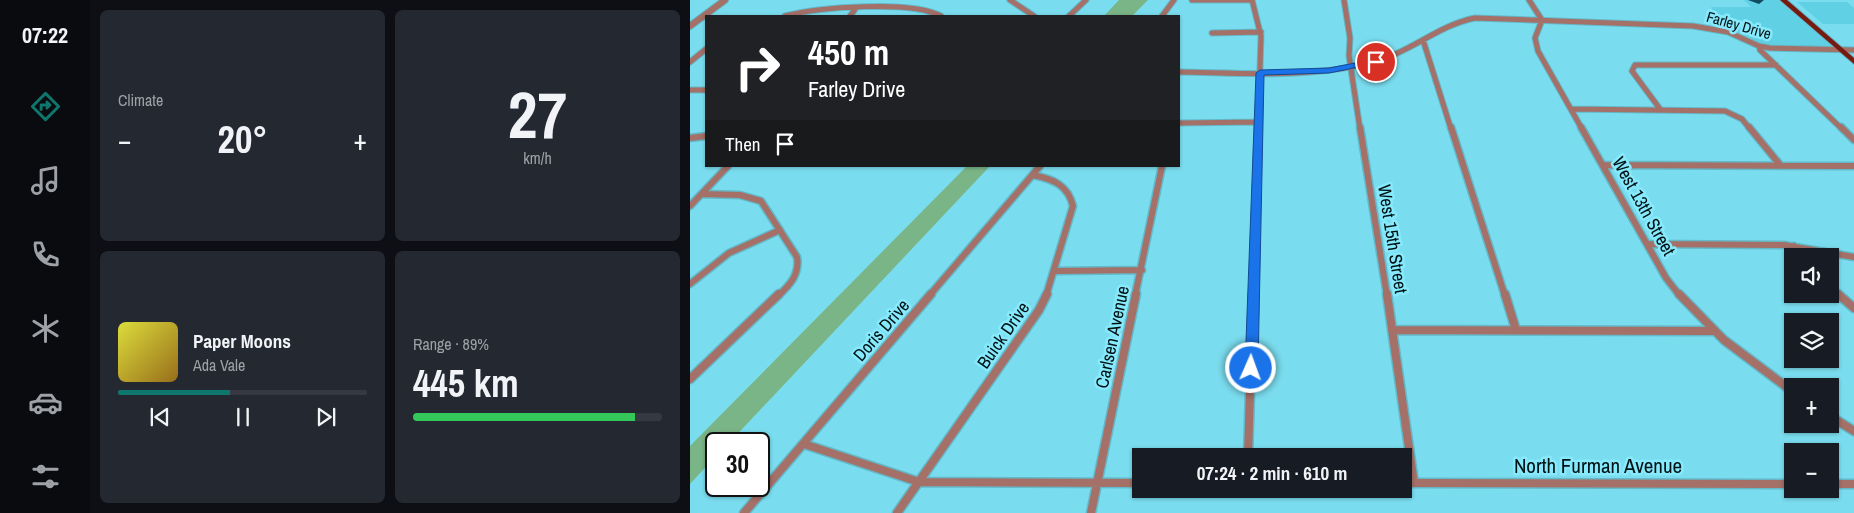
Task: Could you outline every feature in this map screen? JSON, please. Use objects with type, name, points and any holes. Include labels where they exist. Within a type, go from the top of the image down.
[{"type":"main road","points":[[1783,0],[1854,62]]},
{"type":"main road","points":[[1791,0],[1853,51]]},
{"type":"street","points":[[690,26],[725,0]]},
{"type":"street","points":[[1010,0],[1032,15]]},
{"type":"street","points":[[1070,15],[1086,0]]},
{"type":"street","points":[[1163,15],[1174,0]]},
{"type":"street","points":[[1192,0],[1252,0],[1252,10],[1261,26],[1248,448]]},
{"type":"street","name":"West 15th Street","points":[[1344,0],[1350,38],[1351,67],[1392,330],[1405,448]]},
{"type":"street","points":[[1529,0],[1542,20]]},
{"type":"street","points":[[789,15],[808,10],[917,6],[930,9],[939,15]]},
{"type":"street","points":[[851,15],[856,8]]},
{"type":"street","name":"Farley Drive","points":[[1180,72],[1303,72],[1351,67],[1384,59],[1469,19],[1693,26],[1728,32],[1759,46],[1853,51]]},
{"type":"street","name":"West 13th Street","points":[[1542,20],[1536,33],[1536,47],[1647,244],[1674,288],[1713,331],[1784,385]]},
{"type":"street","points":[[1212,33],[1261,32]]},
{"type":"street","points":[[1423,40],[1516,330]]},
{"type":"street","points":[[1759,46],[1776,65],[1854,140]]},
{"type":"street","points":[[690,62],[705,50]]},
{"type":"street","points":[[1660,109],[1632,70],[1633,66],[1641,64],[1776,65]]},
{"type":"street","points":[[690,90],[705,90]]},
{"type":"street","points":[[1571,109],[1726,111],[1740,118],[1782,166]]},
{"type":"street","points":[[1180,123],[1259,122]]},
{"type":"street","points":[[690,138],[705,136]]},
{"type":"street","points":[[1602,165],[1854,166]]},
{"type":"street","points":[[690,206],[727,167]]},
{"type":"street","name":"Doris Drive","points":[[744,513],[1039,167]]},
{"type":"street","name":"Carlsen Avenue","points":[[1091,513],[1162,167]]},
{"type":"street","name":"Buick Drive","points":[[898,513],[1047,296],[1072,214],[1072,200],[1069,193],[1060,184],[1033,175]]},
{"type":"street","points":[[690,379],[783,291],[794,278],[798,266],[798,259],[766,207],[755,198],[740,195],[702,194]]},
{"type":"street","points":[[690,284],[729,253],[780,230]]},
{"type":"street","points":[[1647,244],[1794,246],[1854,257]]},
{"type":"street","points":[[1055,270],[1142,270]]},
{"type":"street","points":[[1839,296],[1854,308]]},
{"type":"street","points":[[1392,330],[1713,331]]},
{"type":"street","points":[[1839,422],[1854,431]]},
{"type":"street","points":[[804,444],[919,482],[1132,483]]},
{"type":"street","name":"North Furman Avenue","points":[[1412,483],[1784,484]]},
{"type":"street","points":[[1839,484],[1854,484]]},
{"type":"shaded area","points":[[1744,0],[1778,0],[1837,50],[1768,50],[1749,37],[1722,27],[1711,7],[1751,7]]},
{"type":"shaded area","points":[[1797,2],[1847,2],[1854,8],[1854,24],[1823,24]]},
{"type":"green space","points":[[1119,0],[1148,0],[1133,15],[1105,15]]},
{"type":"green space","points":[[966,167],[989,167],[739,432],[705,432],[705,468],[690,484],[690,446]]},
{"type":"route","points":[[1251,368],[1260,73],[1329,70],[1376,62]]}]
